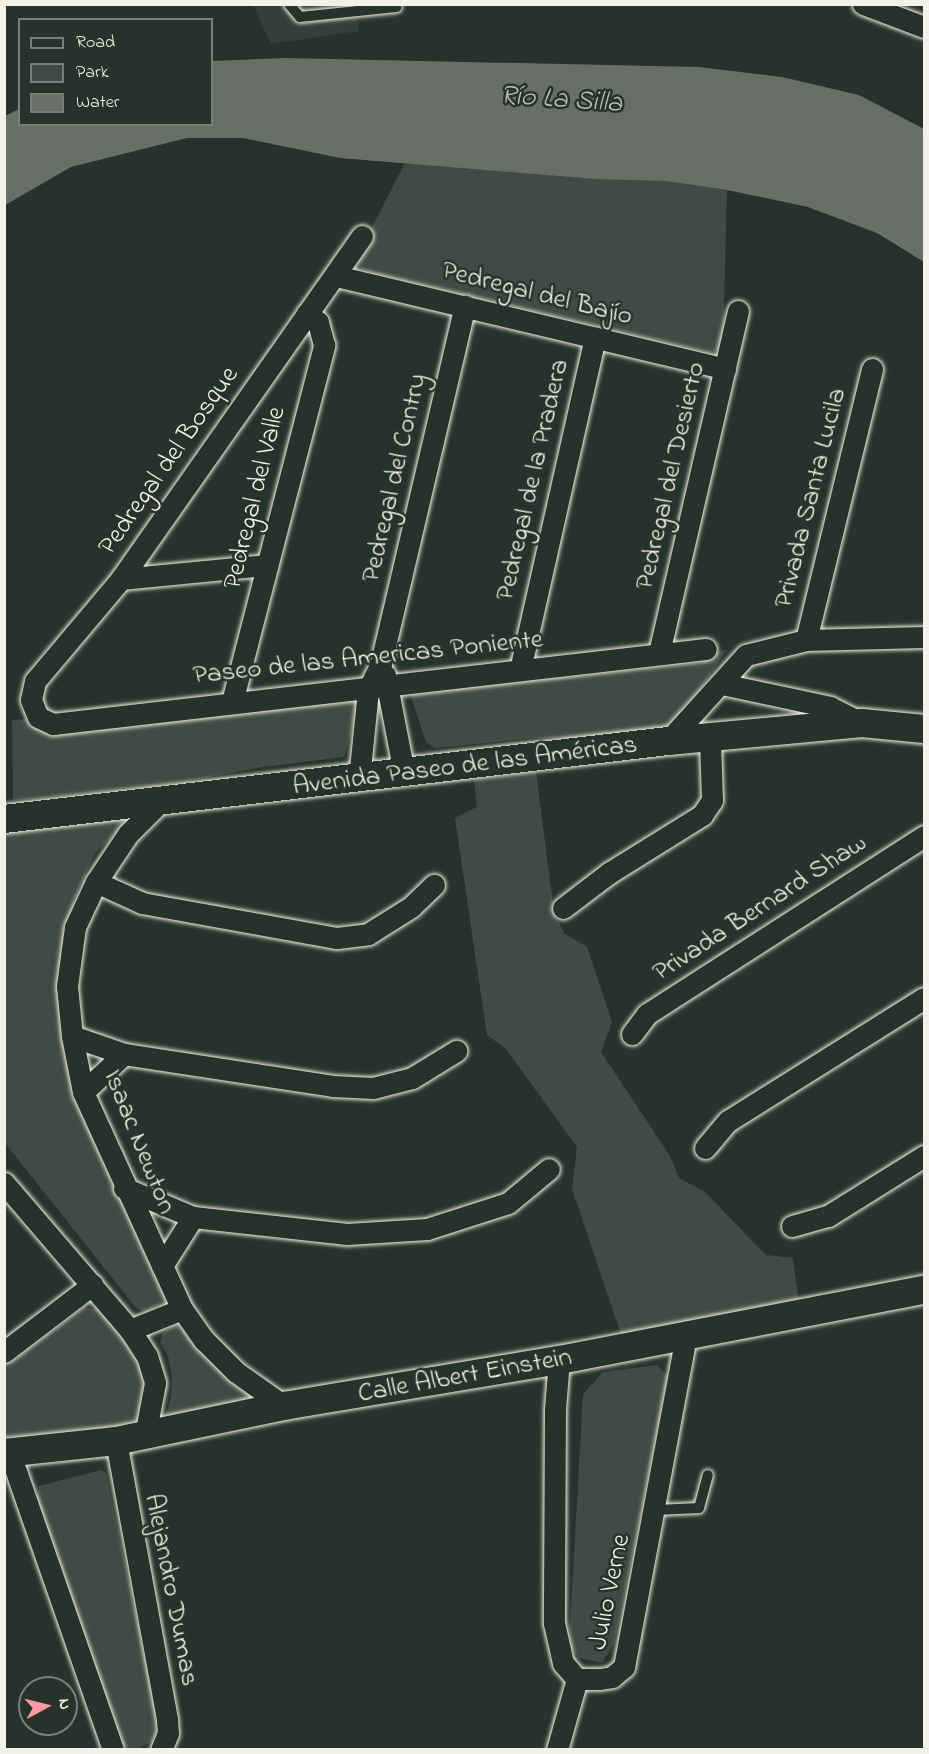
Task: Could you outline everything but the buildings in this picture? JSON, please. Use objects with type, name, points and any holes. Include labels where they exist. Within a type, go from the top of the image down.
[{"type":"street","points":[[863,4],[924,27]]},
{"type":"street","name":"Pedregal del Bosque","points":[[38,717],[31,700],[35,681],[121,579],[362,236]]},
{"type":"street","name":"Pedregal del Bajío","points":[[336,276],[725,369]]},
{"type":"street","name":"Pedregal del Contry","points":[[359,779],[368,690],[381,663],[465,306]]},
{"type":"street","name":"Pedregal del Desierto","points":[[658,653],[738,311]]},
{"type":"street","name":"Pedregal del Valle","points":[[232,702],[324,345],[318,322],[306,314]]},
{"type":"street","name":"Pedregal de la Pradera","points":[[520,670],[595,337]]},
{"type":"street","name":"Privada Santa Lucila","points":[[806,640],[872,369]]},
{"type":"street","points":[[121,579],[267,565]]},
{"type":"street","points":[[668,741],[722,684],[739,658],[806,640],[924,637]]},
{"type":"street","name":"Paseo de las Americas Poniente","points":[[38,717],[53,724],[232,702],[368,690],[658,653],[706,649]]},
{"type":"street","points":[[381,663],[388,686],[404,773]]},
{"type":"street","points":[[722,684],[830,707],[862,723]]},
{"type":"street","name":"Avenida Paseo de las Américas","points":[[4,819],[159,803],[668,741],[710,739],[862,723],[924,729]]},
{"type":"street","points":[[562,908],[609,873],[702,815],[712,800],[710,739]]},
{"type":"street","name":"Isaac Newton","points":[[159,803],[128,834],[96,882],[75,927],[67,986],[72,1036],[83,1092],[124,1188],[182,1309],[204,1340],[236,1372],[284,1406]]},
{"type":"street","name":"Privada Bernard Shaw","points":[[632,1034],[647,1014],[924,836]]},
{"type":"street","points":[[96,882],[142,903],[337,938],[368,934],[411,908],[434,885]]},
{"type":"street","points":[[705,1148],[729,1121],[924,998]]},
{"type":"street","points":[[72,1036],[124,1054],[333,1086],[373,1088],[412,1078],[456,1051]]},
{"type":"street","points":[[83,1092],[124,1054]]},
{"type":"street","points":[[792,1226],[828,1216],[924,1156]]},
{"type":"street","points":[[124,1188],[193,1217],[347,1234],[427,1229],[508,1203],[549,1169]]},
{"type":"street","points":[[4,1183],[130,1330],[153,1369],[155,1383],[145,1436]]},
{"type":"street","points":[[162,1266],[193,1217]]},
{"type":"street","points":[[4,1352],[92,1286]]},
{"type":"street","name":"Calle Albert Einstein","points":[[7,1453],[145,1436],[284,1406],[560,1360],[924,1290]]},
{"type":"street","points":[[130,1330],[182,1309]]},
{"type":"street","name":"Julio Verne","points":[[560,1360],[555,1409],[554,1623],[563,1663],[577,1679],[612,1677],[624,1667],[656,1510],[686,1336]]},
{"type":"street","name":"Alejandro Dumas","points":[[116,1441],[168,1720],[161,1749]]},
{"type":"street","points":[[7,1453],[109,1748]]},
{"type":"street","points":[[557,1749],[577,1679]]},
{"type":"lane","points":[[289,4],[300,17],[396,7]]},
{"type":"lane","points":[[656,1510],[699,1508],[708,1475]]},
{"type":"shaded area","points":[[253,5],[355,5],[359,31],[271,44]]},
{"type":"green space","points":[[405,163],[666,181],[727,190],[723,344],[713,353],[366,271],[359,267],[357,256]]},
{"type":"green space","points":[[727,650],[675,727],[614,738],[532,738],[435,748],[426,742],[410,694],[702,663],[715,651]]},
{"type":"green space","points":[[361,699],[344,757],[256,768],[185,782],[13,801],[12,720]]},
{"type":"green space","points":[[536,772],[554,911],[564,933],[587,947],[612,1022],[601,1052],[670,1156],[679,1178],[705,1192],[766,1255],[793,1258],[799,1304],[621,1334],[572,1189],[577,1147],[506,1049],[487,1035],[455,818],[477,807],[474,780]]},
{"type":"green space","points":[[122,819],[124,825],[95,853],[75,898],[68,947],[72,1058],[166,1288],[165,1301],[145,1312],[136,1308],[5,1143],[4,832]]},
{"type":"green space","points":[[84,1308],[104,1309],[151,1371],[138,1419],[116,1430],[44,1439],[5,1436],[5,1367]]},
{"type":"green space","points":[[174,1326],[184,1327],[207,1358],[231,1380],[260,1396],[257,1402],[165,1416],[171,1398],[172,1377],[168,1356],[160,1342],[163,1332]]},
{"type":"green space","points":[[657,1365],[668,1377],[614,1644],[602,1663],[579,1658],[569,1643],[583,1394],[603,1372]]},
{"type":"green space","points":[[101,1470],[106,1473],[159,1726],[152,1741],[138,1749],[123,1747],[113,1735],[35,1510],[39,1486]]},
{"type":"water","name":"Río La Silla","points":[[285,58],[698,67],[782,77],[859,95],[924,129],[924,262],[877,233],[808,207],[727,190],[666,181],[596,179],[340,158],[243,138],[187,138],[71,167],[5,205],[5,116],[18,110],[18,126],[213,126],[213,61]]}]
